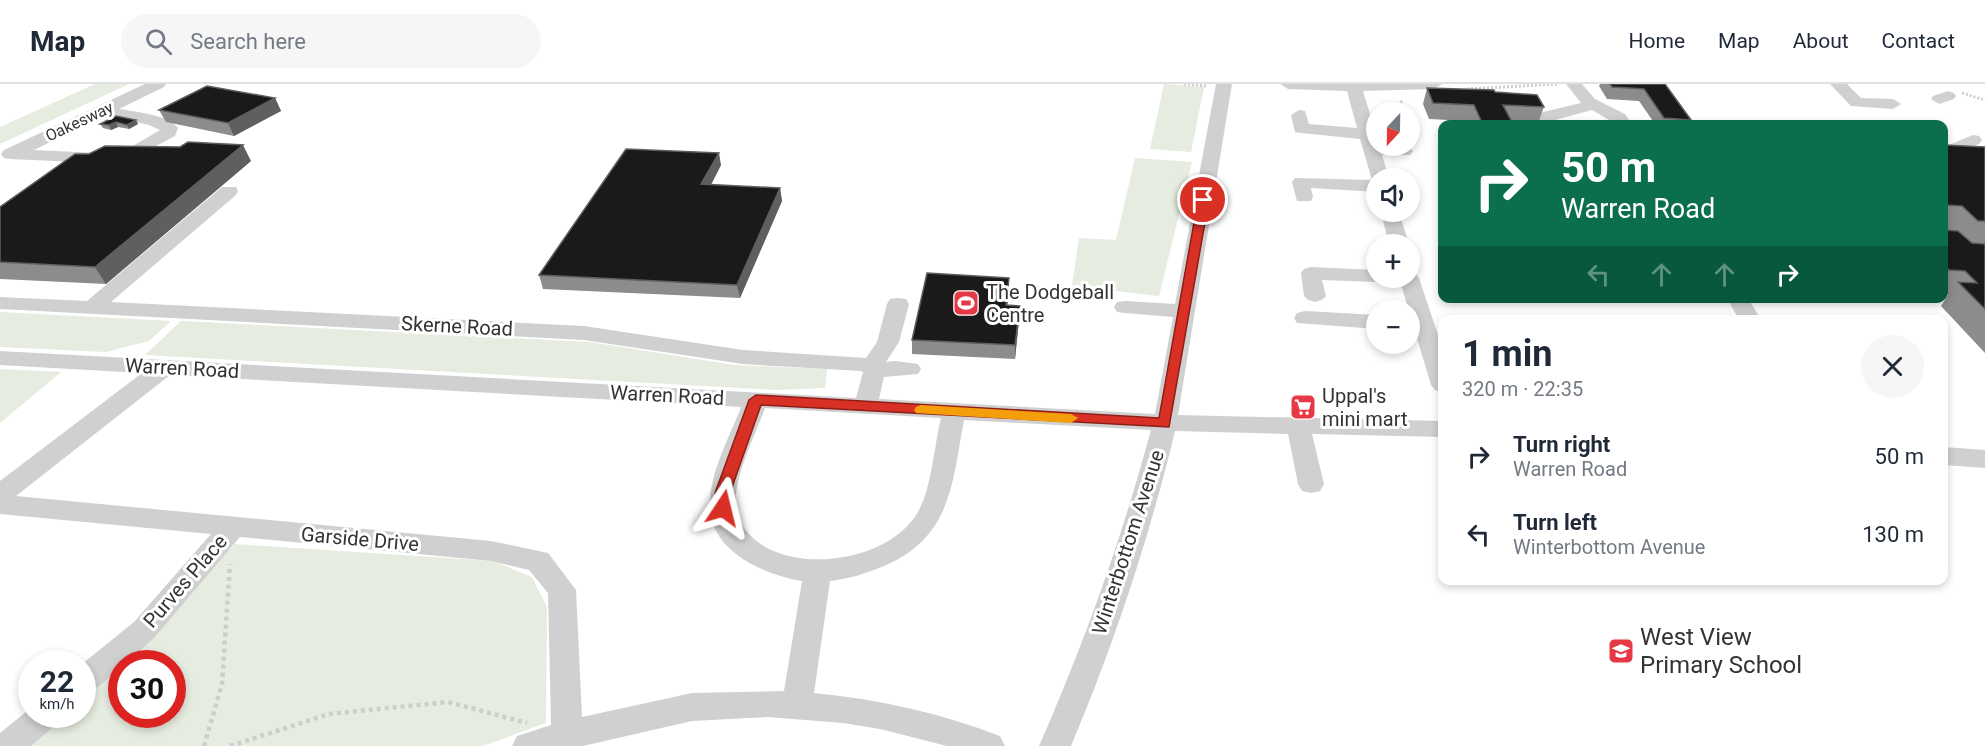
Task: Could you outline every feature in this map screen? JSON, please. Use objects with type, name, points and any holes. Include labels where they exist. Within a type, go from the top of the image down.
[{"type":"street","name":"Oakesway","points":[[5,157],[158,84]]},
{"type":"street","points":[[1288,84],[1354,86],[1434,84]]},
{"type":"street","points":[[1574,84],[1589,102],[1621,120]]},
{"type":"street","points":[[1838,84],[1857,103],[1893,104]]},
{"type":"street","name":"Winterbottom Avenue","points":[[1055,746],[1075,700],[1117,585],[1149,485],[1165,423],[1219,86]]},
{"type":"street","points":[[1354,86],[1366,128]]},
{"type":"street","points":[[1546,120],[1549,116],[1594,105]]},
{"type":"street","points":[[5,157],[122,159],[169,132],[170,128],[154,121],[103,110]]},
{"type":"street","points":[[1299,115],[1301,128],[1366,141]]},
{"type":"street","points":[[1948,151],[1973,140]]},
{"type":"street","points":[[1304,197],[1301,182],[1366,185]]},
{"type":"street","points":[[92,308],[229,191]]},
{"type":"street","points":[[1315,296],[1311,273],[1366,276]]},
{"type":"street","name":"Skerne Road","points":[[0,303],[584,333],[743,357],[861,364],[873,370],[910,369]]},
{"type":"street","points":[[866,406],[873,370],[888,342],[898,304]]},
{"type":"street","points":[[1125,307],[1184,311]]},
{"type":"street","points":[[1305,318],[1366,321]]},
{"type":"street","points":[[1420,332],[1438,373]]},
{"type":"street","name":"Warren Road","points":[[0,358],[1165,423],[1438,429]]},
{"type":"street","points":[[0,495],[164,368]]},
{"type":"street","points":[[756,400],[723,493],[726,522],[734,537],[768,561],[802,570],[818,571],[856,565],[884,554],[893,550],[921,528],[929,518],[934,506],[954,412]]},
{"type":"street","points":[[1298,426],[1311,484]]},
{"type":"street","points":[[1948,456],[1985,459]]},
{"type":"street","name":"Garside Drive","points":[[0,504],[491,551],[538,561],[562,590],[567,740]]},
{"type":"street","name":"Purves Place","points":[[96,670],[144,630],[233,526]]},
{"type":"street","points":[[797,704],[818,571]]},
{"type":"street","points":[[528,746],[567,740],[691,708],[797,704],[854,710],[897,718],[961,735],[989,746]]},
{"type":"street","points":[[8,746],[29,728]]},
{"type":"path","points":[[1184,84],[1219,86]]},
{"type":"path","points":[[1467,89],[1559,84]]},
{"type":"path","points":[[204,746],[222,684],[233,526]]},
{"type":"path","points":[[230,746],[329,714],[448,702],[567,740]]},
{"type":"shaded area","points":[[95,84],[129,84],[0,144],[0,127]]},
{"type":"shaded area","points":[[1164,84],[1204,87],[1191,152],[1150,149]]},
{"type":"shaded area","points":[[1135,158],[1192,162],[1159,296],[1072,286],[1079,238],[1116,240]]},
{"type":"shaded area","points":[[0,312],[171,321],[149,341],[106,352],[0,347]]},
{"type":"shaded area","points":[[181,321],[590,342],[734,365],[827,369],[825,388],[776,390],[145,355]]},
{"type":"shaded area","points":[[0,369],[61,372],[0,423]]},
{"type":"shaded area","points":[[235,544],[493,561],[532,577],[547,607],[546,723],[483,746],[25,746],[48,728],[96,728],[96,689],[108,678],[108,728],[186,728],[186,650],[137,650]]},
{"type":"building","points":[[1610,84],[1665,84],[1691,120],[1664,118],[1644,89],[1612,87]]},
{"type":"building","points":[[207,86],[275,98],[228,123],[159,110]]},
{"type":"building","points":[[1427,88],[1494,90],[1495,92],[1537,95],[1544,107],[1503,105],[1511,120],[1481,120],[1474,105],[1433,103]]},
{"type":"building","points":[[116,116],[136,120],[127,125],[116,122],[109,125],[100,124]]},
{"type":"building","points":[[188,142],[243,145],[95,267],[0,262],[0,207],[75,154],[89,154],[105,146],[180,147]]},
{"type":"building","points":[[1948,145],[1985,147],[1985,221],[1978,221],[1962,206],[1948,205]]},
{"type":"building","points":[[626,149],[719,153],[701,184],[780,188],[737,285],[539,275]]},
{"type":"building","points":[[1948,230],[1958,231],[1972,243],[1985,244],[1985,309],[1958,282],[1977,283],[1965,271],[1949,270]]},
{"type":"building","points":[[927,273],[1009,278],[1006,305],[1020,306],[1015,345],[912,340]]},
{"type":"slow traffic","points":[[921,410],[1071,418]]},
{"type":"place","name":"The Dodgeball Centre","points":[[966,303]]},
{"type":"place","name":"Uppal's mini mart","points":[[1303,407]]},
{"type":"place","name":"West View Primary School","points":[[1621,651]]},
{"type":"route","points":[[723,508],[723,493],[756,400],[1165,423],[1203,200]]}]
